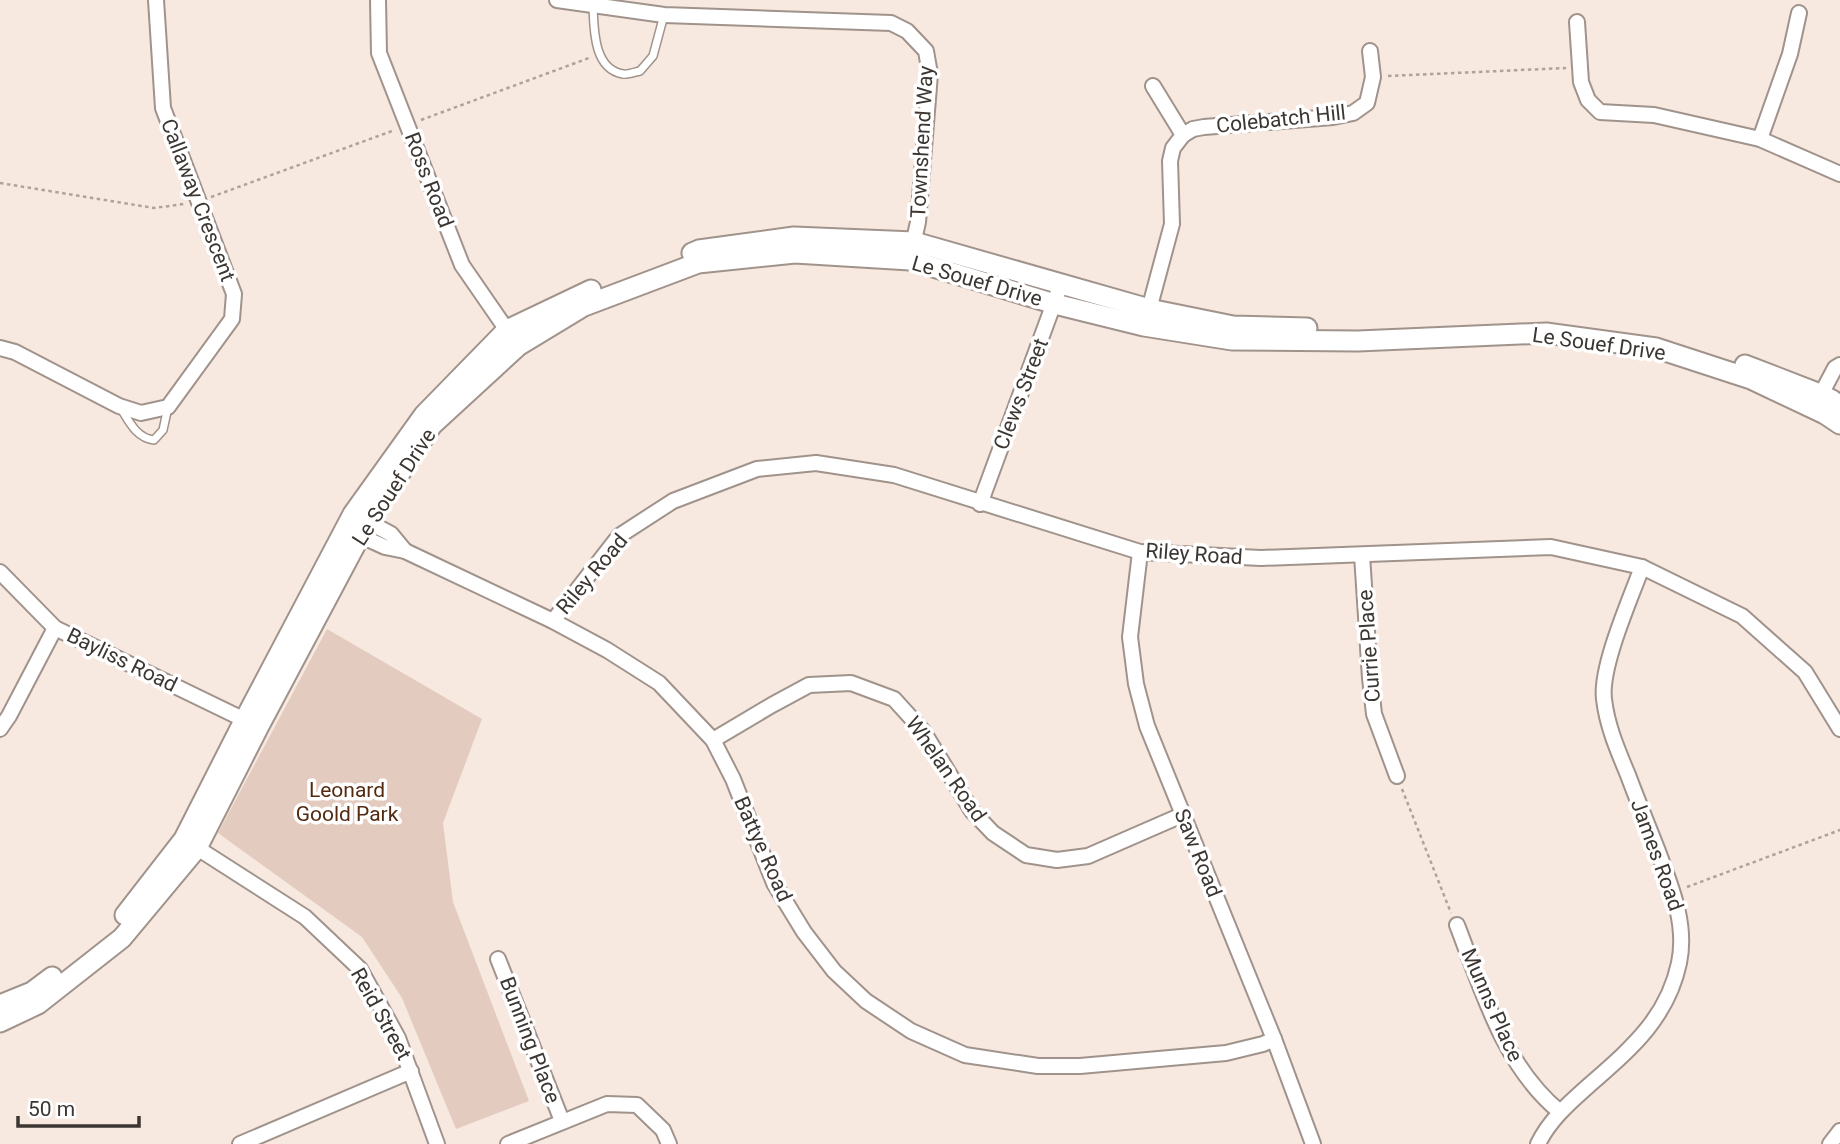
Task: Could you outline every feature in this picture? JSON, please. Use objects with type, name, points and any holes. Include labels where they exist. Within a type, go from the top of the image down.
[{"type":"street","name":"Callaway Crescent","points":[[156,0],[163,108],[233,294],[232,319],[168,407]]},
{"type":"street","name":"Ross Road","points":[[378,0],[379,53],[462,265],[512,338]]},
{"type":"street","points":[[557,0],[664,15]]},
{"type":"street","points":[[1760,139],[1790,54],[1799,13]]},
{"type":"street","name":"Townshend Way","points":[[664,15],[891,23],[907,31],[926,51],[930,74],[918,222],[912,251]]},
{"type":"street","points":[[1577,22],[1581,82],[1588,100],[1600,111],[1654,116],[1760,139],[1840,174]]},
{"type":"street","name":"Colebatch Hill","points":[[1183,135],[1204,127],[1333,117],[1353,113],[1367,103],[1373,77],[1370,51]]},
{"type":"street","points":[[1147,318],[1172,225],[1170,161],[1173,148],[1183,135],[1153,86]]},
{"type":"street","name":"Le Souef Drive","points":[[912,251],[1055,304],[1147,318],[1232,340],[1358,341],[1546,333],[1656,348],[1830,405]]},
{"type":"street","name":"Le Souef Drive","points":[[0,1021],[38,1004],[122,938],[191,844],[357,525],[432,425],[512,338],[584,306],[698,263],[795,253],[912,251],[1061,284],[1147,318]]},
{"type":"street","name":"Clews Street","points":[[980,503],[1061,284]]},
{"type":"street","points":[[0,348],[15,352],[119,406],[141,413],[168,407]]},
{"type":"street","points":[[1830,405],[1835,368],[1840,365]]},
{"type":"street","name":"Riley Road","points":[[553,621],[618,536],[673,500],[757,468],[816,463],[894,475],[1140,552],[1261,558],[1551,547],[1642,568],[1742,616],[1805,672],[1840,729]]},
{"type":"street","name":"Battye Road","points":[[357,525],[391,534],[405,551],[553,621],[607,650],[659,683],[713,740],[733,779],[774,883],[803,932],[834,971],[866,1001],[911,1031],[965,1055],[1038,1066],[1080,1066],[1226,1053],[1274,1039]]},
{"type":"street","name":"Saw Road","points":[[1140,552],[1130,637],[1136,684],[1147,726],[1314,1144]]},
{"type":"street","name":"Currie Place","points":[[1363,555],[1374,713],[1397,776]]},
{"type":"street","name":"James Road","points":[[1538,1144],[1560,1112],[1633,1046],[1651,1026],[1667,999],[1679,961],[1680,922],[1674,892],[1611,734],[1604,697],[1607,668],[1642,568]]},
{"type":"street","name":"Bayliss Road","points":[[0,572],[55,628],[252,723]]},
{"type":"street","points":[[0,729],[55,628]]},
{"type":"street","name":"Whelan Road","points":[[713,740],[809,685],[852,683],[894,699],[923,731],[972,811],[993,833],[1027,855],[1057,860],[1088,856],[1182,815]]},
{"type":"street","name":"Le Souef Drive","points":[[0,1005],[32,992],[114,929],[191,844]]},
{"type":"street","name":"Reid Street","points":[[191,844],[305,917],[360,969],[398,1038],[437,1144]]},
{"type":"street","name":"Munns Place","points":[[1457,925],[1507,1048],[1536,1091],[1560,1112]]},
{"type":"street","name":"Bunning Place","points":[[498,959],[562,1121]]},
{"type":"street","points":[[240,1144],[411,1071]]},
{"type":"street","points":[[508,1144],[607,1104],[637,1105],[663,1130],[668,1144]]},
{"type":"street","points":[[1830,1144],[1840,1131]]},
{"type":"lane","points":[[593,6],[598,54],[609,67],[623,74],[640,71],[653,56],[664,15]]},
{"type":"lane","points":[[119,406],[136,431],[145,439],[154,440],[163,430],[168,407]]},
{"type":"path","points":[[0,183],[153,208],[198,202],[598,54]]},
{"type":"path","points":[[1373,77],[1580,68]]},
{"type":"path","points":[[1397,776],[1457,925]]},
{"type":"path","points":[[1674,892],[1840,830]]},
{"type":"green space","name":"Leonard Goold Park","points":[[327,629],[482,719],[443,823],[453,902],[529,1101],[456,1129],[402,998],[362,937],[218,833]]}]
